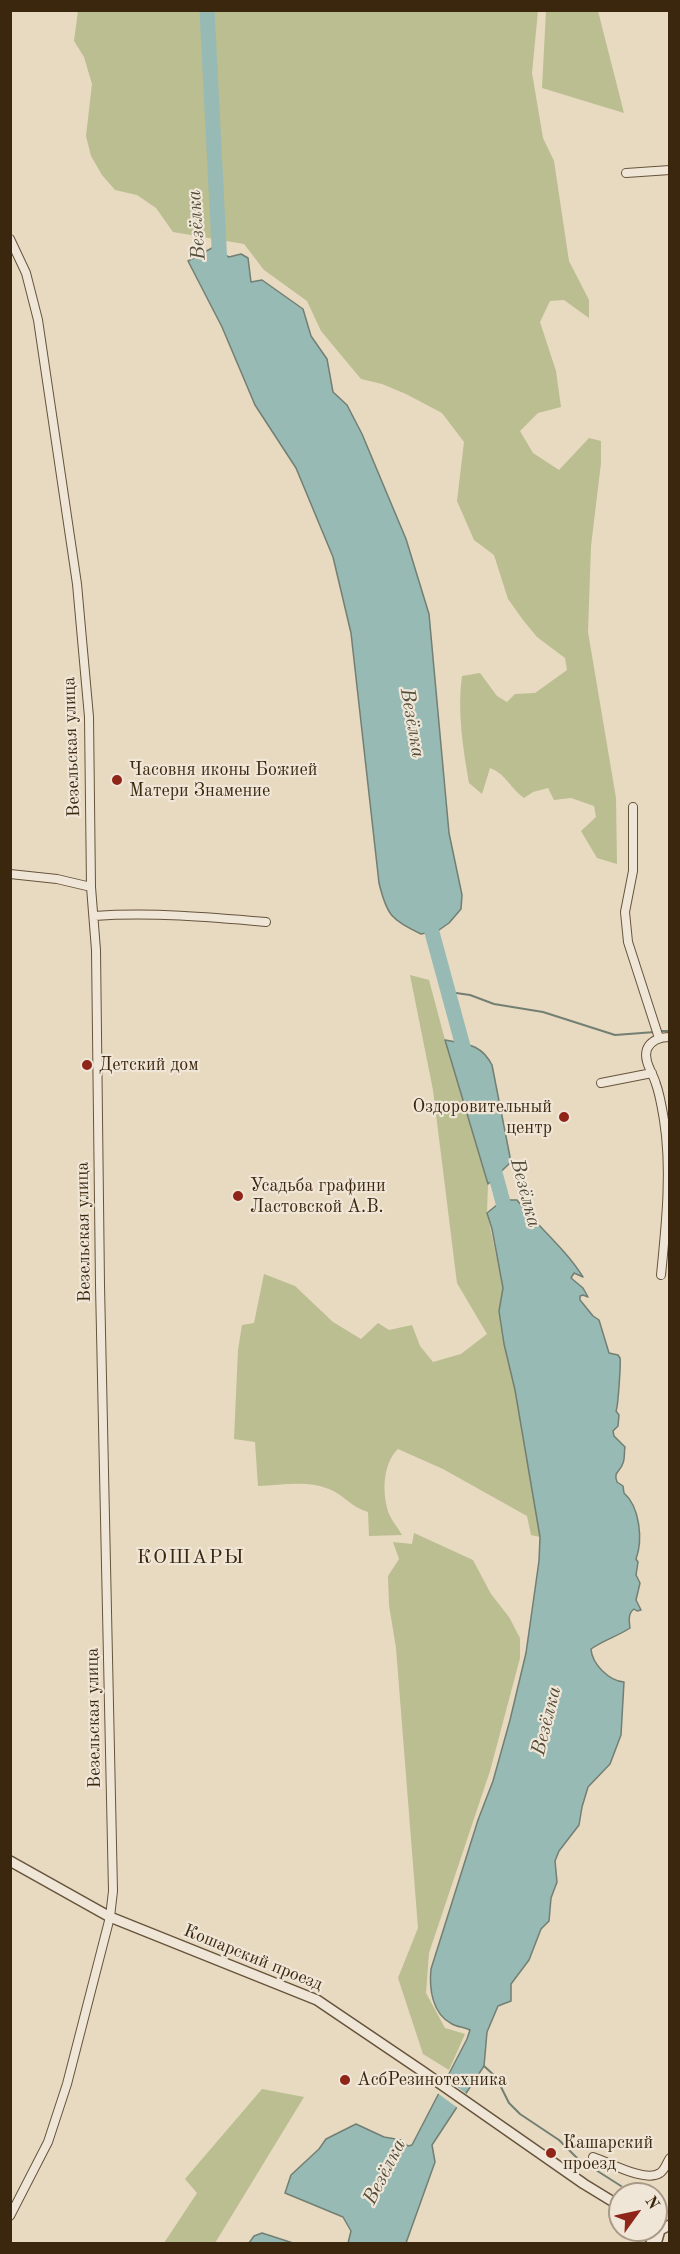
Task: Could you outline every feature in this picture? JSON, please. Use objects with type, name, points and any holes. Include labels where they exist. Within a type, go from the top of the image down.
[{"type":"street","points":[[626,173],[669,170]]},
{"type":"street","name":"Везельская улица","points":[[10,239],[26,273],[38,320],[77,584],[89,717],[91,887],[96,950],[100,1297],[113,1892],[110,1917],[67,2084],[48,2142],[10,2216]]},
{"type":"street","points":[[633,807],[633,871],[625,912],[628,942],[658,1038]]},
{"type":"street","points":[[10,874],[57,879],[91,887]]},
{"type":"street","points":[[94,916],[125,914],[201,916],[266,922]]},
{"type":"street","points":[[661,1275],[668,1203],[665,1133],[656,1084],[646,1059],[647,1049],[658,1038],[669,1037]]},
{"type":"street","points":[[601,1083],[652,1073]]},
{"type":"street","name":"Кошарский проезд","points":[[10,1861],[110,1917],[317,2000],[487,2118],[608,2198]]},
{"type":"street","points":[[593,2157],[634,2174],[654,2176],[662,2172],[669,2158]]},
{"type":"street","points":[[655,2244],[660,2230],[669,2225]]},
{"type":"green space","points":[[78,11],[538,11],[532,73],[543,138],[554,161],[569,261],[589,300],[589,318],[564,300],[550,301],[540,322],[556,371],[561,407],[538,413],[520,431],[533,453],[559,470],[589,438],[601,441],[601,463],[591,546],[588,632],[616,798],[617,864],[597,858],[581,831],[596,817],[594,806],[571,798],[554,800],[548,788],[533,792],[524,798],[500,774],[490,768],[482,794],[469,783],[460,716],[462,676],[480,673],[497,696],[507,702],[515,694],[535,693],[567,670],[565,658],[537,637],[508,599],[494,555],[474,540],[457,501],[464,442],[442,413],[406,394],[382,384],[361,379],[321,331],[307,301],[264,270],[244,244],[173,232],[156,208],[137,195],[115,190],[102,175],[91,156],[86,136],[92,84],[84,57],[74,41]]},
{"type":"green space","points":[[546,11],[598,11],[624,113],[542,88]]},
{"type":"green space","points":[[410,975],[429,980],[488,1184],[487,1213],[503,1288],[499,1311],[540,1537],[531,1535],[527,1516],[443,1469],[398,1449],[386,1471],[385,1498],[389,1514],[402,1535],[369,1536],[368,1512],[357,1508],[329,1489],[303,1484],[258,1486],[255,1442],[234,1439],[238,1350],[242,1325],[254,1323],[264,1274],[295,1286],[333,1322],[361,1339],[378,1323],[389,1330],[412,1325],[420,1346],[433,1362],[461,1354],[487,1334],[457,1283],[433,1090]]},
{"type":"green space","points":[[414,1533],[473,1560],[491,1594],[509,1617],[520,1638],[520,1658],[490,1771],[429,1953],[426,1993],[445,2028],[465,2034],[449,2070],[423,2054],[398,1978],[418,1928],[396,1648],[389,1605],[388,1576],[399,1559],[393,1542],[412,1544]]},
{"type":"green space","points":[[262,2089],[304,2097],[215,2243],[164,2243],[197,2193],[185,2179]]},
{"type":"water","points":[[212,248],[229,257],[241,254],[248,258],[251,282],[262,280],[303,309],[311,336],[327,359],[333,392],[347,405],[362,434],[406,539],[429,614],[449,833],[462,895],[461,909],[449,923],[439,930],[421,934],[397,920],[385,903],[379,883],[351,633],[333,557],[296,468],[255,405],[222,327],[188,261]]},
{"type":"water","points":[[445,1040],[473,1046],[488,1058],[492,1065],[511,1162],[488,1184]]},
{"type":"water","points":[[503,1200],[517,1200],[576,1266],[583,1277],[574,1273],[571,1278],[583,1288],[588,1297],[580,1296],[580,1300],[599,1320],[609,1353],[618,1355],[620,1358],[616,1411],[619,1415],[618,1426],[613,1431],[614,1436],[625,1447],[624,1461],[616,1478],[634,1507],[639,1524],[636,1575],[640,1583],[636,1600],[641,1610],[634,1609],[631,1613],[630,1628],[591,1649],[594,1660],[602,1671],[613,1679],[624,1682],[621,1735],[610,1764],[588,1787],[579,1825],[559,1851],[555,1861],[557,1882],[551,1898],[549,1921],[541,1929],[529,1960],[511,1984],[511,2001],[498,2006],[487,2032],[484,2066],[432,2145],[435,2162],[406,2243],[348,2243],[351,2231],[343,2217],[285,2193],[291,2175],[319,2149],[326,2139],[356,2124],[384,2137],[401,2140],[408,2146],[412,2145],[470,2030],[452,2024],[440,2014],[431,1992],[431,1969],[478,1820],[493,1781],[510,1720],[526,1653],[539,1561],[540,1537],[515,1390],[504,1344],[499,1311],[503,1288],[487,1213]]},
{"type":"water","points":[[262,2233],[293,2243],[249,2243],[254,2236]]},
{"type":"pier","points":[[444,2077],[468,2095],[459,2109],[436,2092]]},
{"type":"waterway","name":"Везёлка","points":[[207,10],[222,271]]},
{"type":"waterway","name":"Везёлка","points":[[427,914],[467,1061]]},
{"type":"waterway","points":[[449,992],[470,995],[494,1004],[543,1012],[615,1035],[655,1032]]},
{"type":"waterway","points":[[660,1031],[670,1031]]},
{"type":"waterway","name":"Везёлка","points":[[491,1158],[508,1221]]},
{"type":"waterway","points":[[484,2066],[496,2077],[509,2103],[520,2114],[559,2140],[577,2158],[615,2182]]},
{"type":"place","name":"Часовня иконы Божией Матери Знамение","points":[[117,780]]},
{"type":"place","name":"Детский дом","points":[[87,1065]]},
{"type":"place","name":"Оздоровительный центр","points":[[564,1117]]},
{"type":"place","name":"Усадьба графини Ластовской А.В.","points":[[238,1196]]},
{"type":"place","name":"АсбРезинотехника","points":[[345,2080]]},
{"type":"place","name":"Кашарский проезд","points":[[551,2153]]},
{"type":"district","name":"КОШАРЫ","points":[[191,1558]]}]
